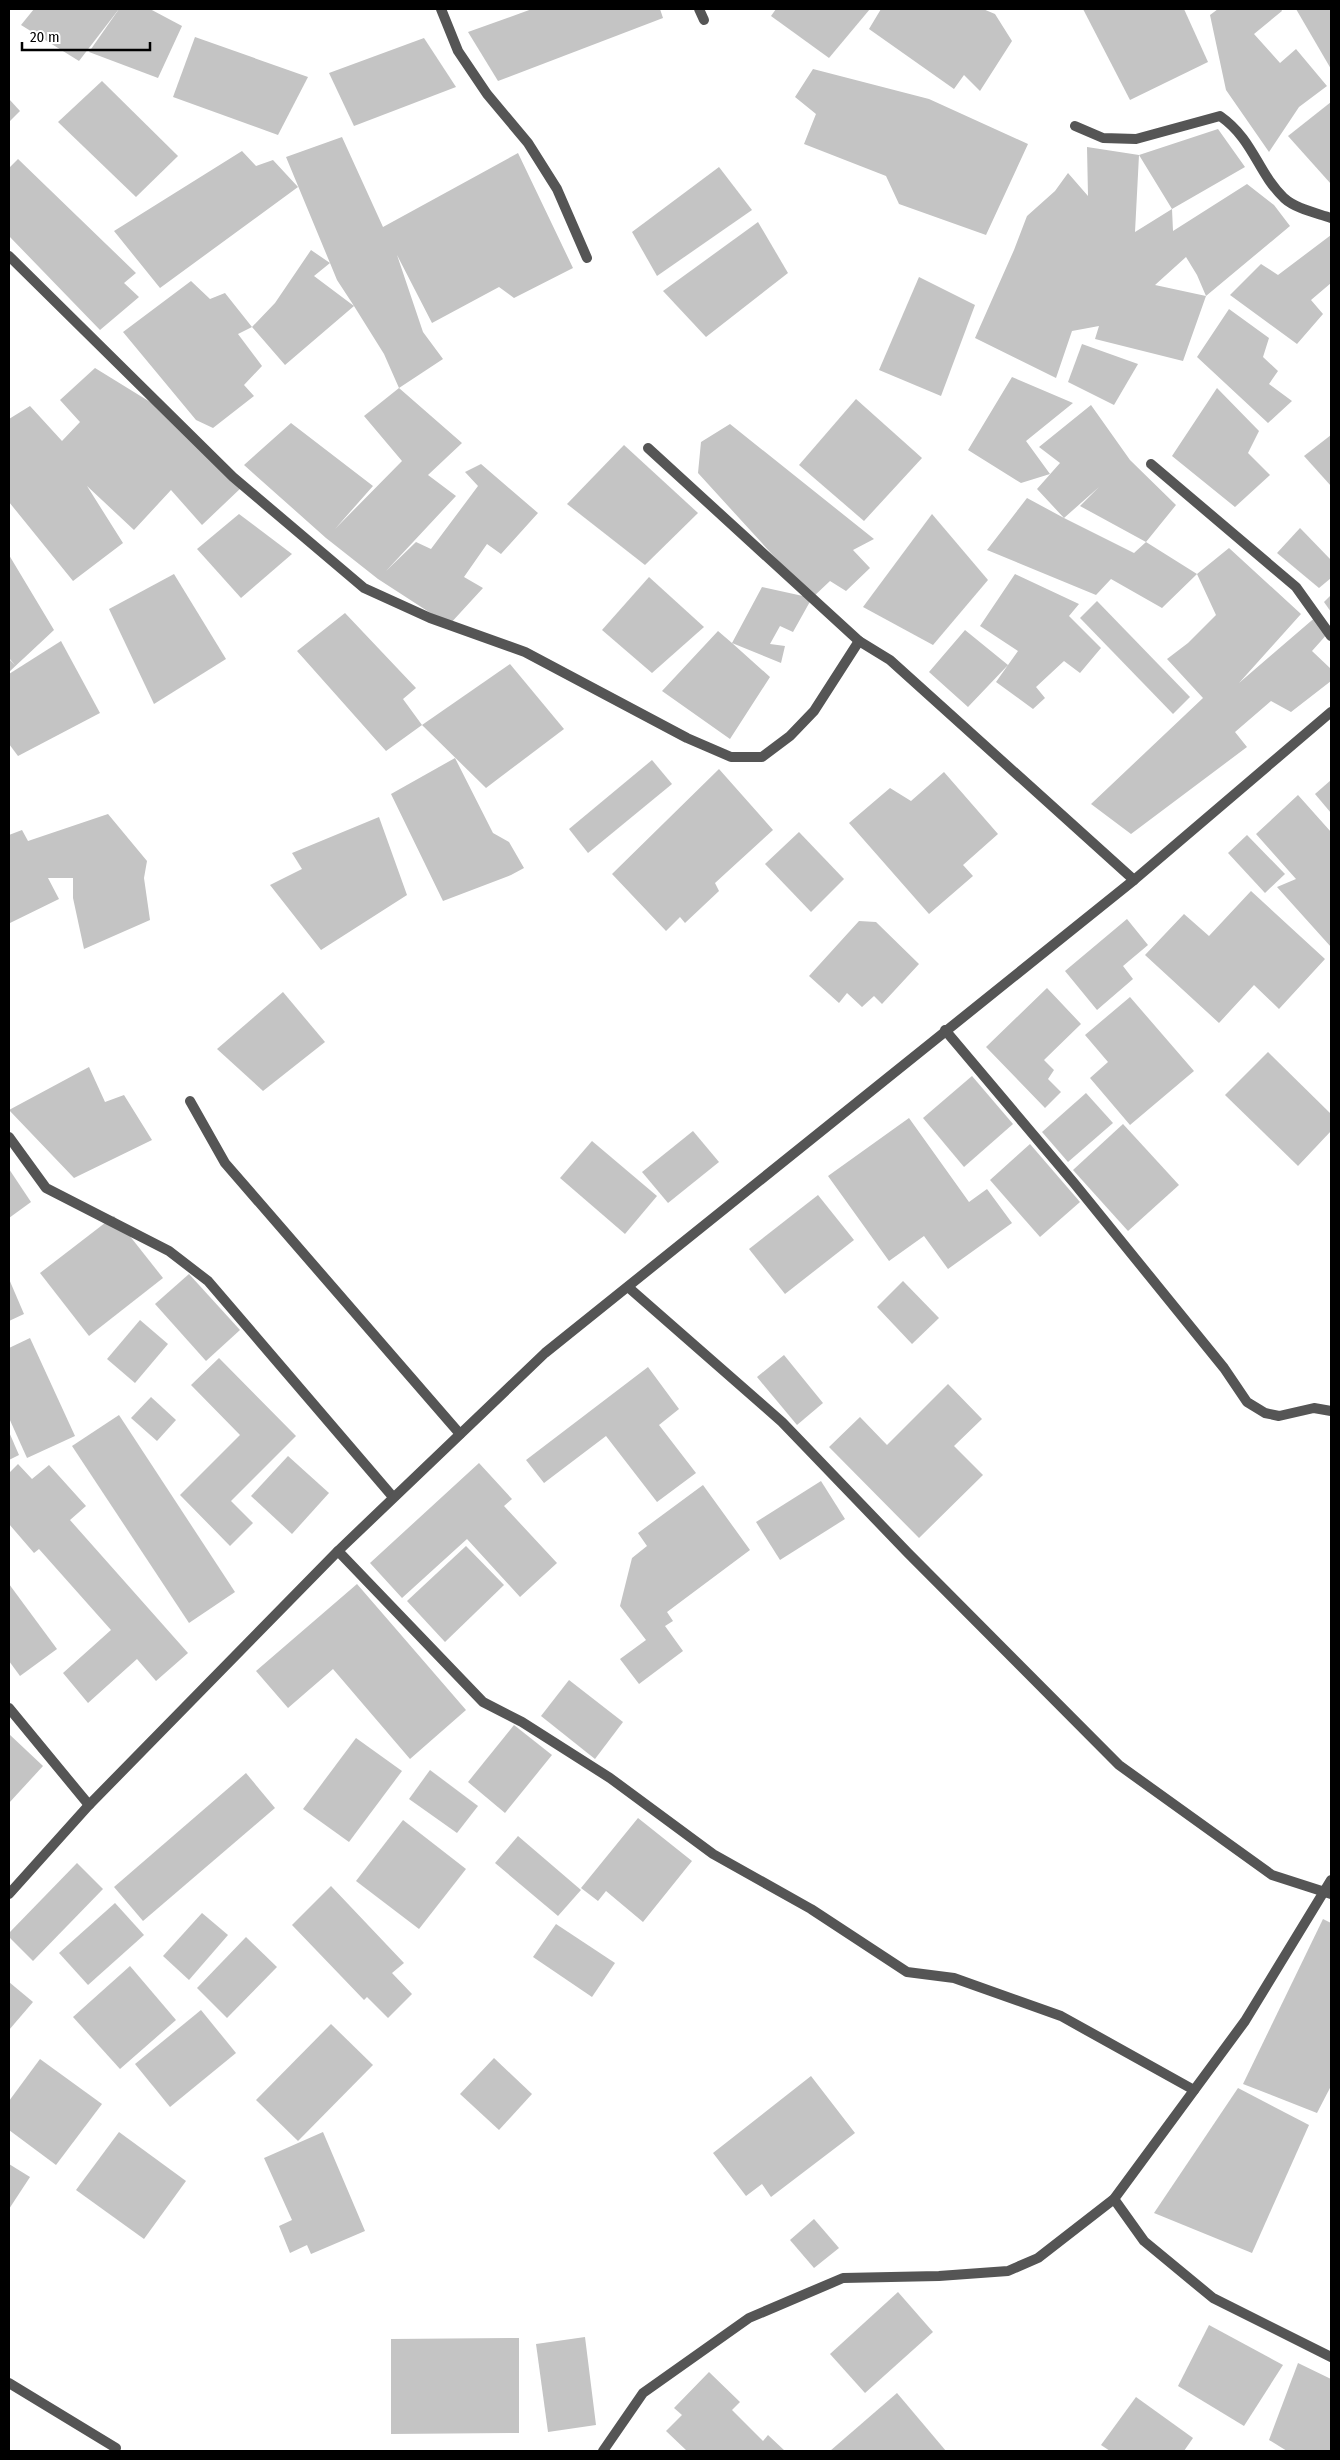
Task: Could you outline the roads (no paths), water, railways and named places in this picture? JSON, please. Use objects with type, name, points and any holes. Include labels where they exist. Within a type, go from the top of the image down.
[{"type":"street","points":[[441,9],[458,51],[487,94],[528,143],[558,189],[587,258]]},
{"type":"street","points":[[699,9],[704,20]]},
{"type":"street","points":[[1075,126],[1103,138],[1136,138],[1220,116],[1235,127],[1251,147],[1268,179],[1285,199],[1331,218]]},
{"type":"street","points":[[9,256],[233,477],[364,588],[430,618],[525,652],[687,738],[731,757],[762,757],[790,736],[814,711],[859,641]]},
{"type":"street","points":[[648,448],[859,641],[890,660],[1134,880]]},
{"type":"street","points":[[1151,464],[1296,587],[1331,636]]},
{"type":"street","points":[[9,1894],[89,1805],[338,1551],[546,1353],[945,1030],[1134,880],[1331,712]]},
{"type":"street","points":[[945,1030],[1081,1190],[1224,1368],[1247,1402],[1265,1413],[1278,1416],[1314,1408],[1331,1411]]},
{"type":"street","points":[[190,1101],[225,1163],[460,1434]]},
{"type":"street","points":[[9,1137],[46,1188],[169,1251],[208,1281],[393,1497]]},
{"type":"street","points":[[628,1286],[782,1422],[908,1553],[1119,1765],[1272,1875],[1327,1892]]},
{"type":"street","points":[[338,1551],[483,1702],[522,1722],[610,1778],[713,1854],[811,1909],[907,1972],[954,1978],[1061,2016],[1194,2090]]},
{"type":"street","points":[[9,1708],[89,1805]]},
{"type":"street","points":[[602,2451],[643,2394],[749,2318],[843,2278],[939,2276],[1008,2271],[1038,2258],[1114,2199],[1245,2021],[1327,1892],[1331,1880]]},
{"type":"street","points":[[1114,2199],[1144,2241],[1213,2298],[1331,2356]]},
{"type":"street","points":[[9,2383],[116,2448]]}]
